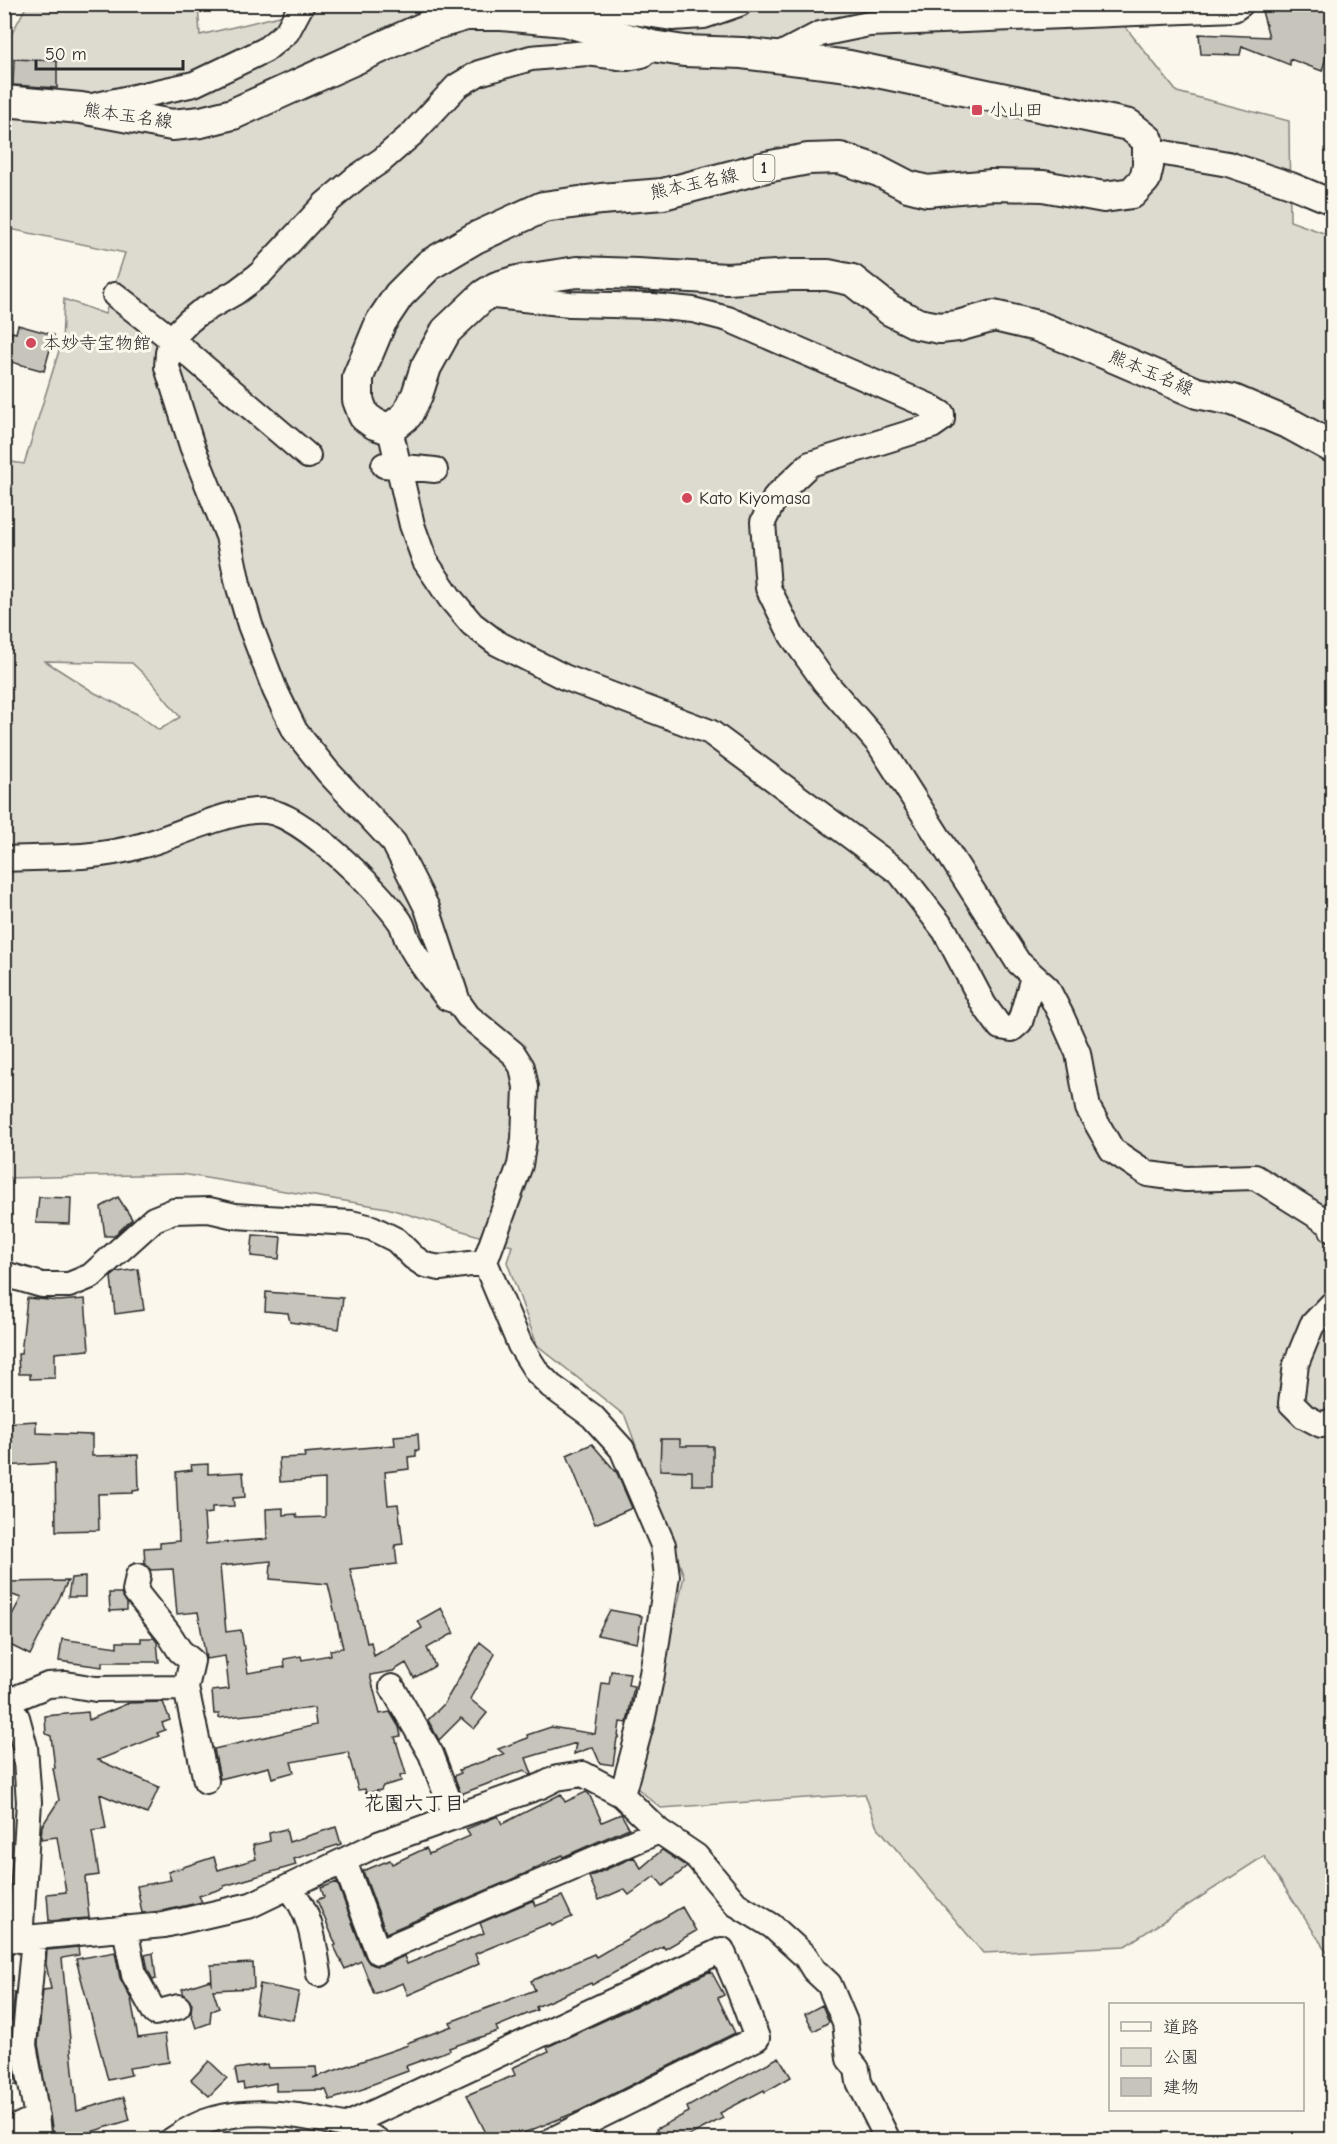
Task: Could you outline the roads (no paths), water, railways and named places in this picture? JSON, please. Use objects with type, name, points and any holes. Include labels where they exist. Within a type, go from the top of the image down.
[{"type":"main road","name":"熊本玉名線","points":[[4,101],[81,108],[172,125],[201,122],[233,114],[429,26],[466,15],[502,15],[564,21],[652,46],[684,51],[742,53],[849,66],[1129,125],[1148,140],[1148,166],[1145,179],[1132,193],[1104,197],[1043,186],[992,185],[927,191],[908,186],[879,171],[840,158],[808,159],[766,167],[663,194],[543,207],[475,238],[429,265],[399,295],[381,322],[358,377],[358,400],[364,416],[375,424],[390,429],[407,415],[417,395],[426,367],[446,331],[484,295],[497,287],[517,281],[577,272],[727,279],[828,275],[852,280],[890,310],[918,324],[940,328],[958,326],[994,316],[1037,326],[1197,393],[1233,400],[1292,425],[1332,447]]},
{"type":"street","points":[[81,108],[194,84],[265,50],[287,32],[302,4]]},
{"type":"street","points":[[564,21],[573,10],[588,5],[672,18],[704,16],[739,4]]},
{"type":"street","points":[[776,57],[820,34],[869,24],[1234,9],[1241,4]]},
{"type":"street","points":[[622,1796],[652,1674],[667,1576],[663,1545],[622,1449],[592,1416],[551,1386],[537,1372],[520,1345],[485,1262],[520,1165],[524,1139],[526,1087],[522,1067],[513,1053],[468,1016],[458,1002],[427,908],[394,843],[328,772],[295,731],[274,690],[250,625],[238,584],[228,536],[192,446],[167,368],[171,339],[199,313],[236,292],[260,274],[325,204],[412,134],[457,86],[479,73],[531,58],[587,53],[627,58],[642,55],[652,46]]},
{"type":"street","points":[[1148,140],[1153,151],[1228,164],[1291,185],[1332,202]]},
{"type":"street","points":[[115,295],[171,339],[308,456]]},
{"type":"street","points":[[484,295],[570,304],[653,306],[693,310],[728,319],[918,401],[942,414],[942,419],[932,426],[810,464],[776,496],[763,522],[768,588],[792,636],[824,681],[879,744],[1018,962],[1047,988],[1078,1053],[1088,1108],[1112,1150],[1148,1174],[1186,1179],[1255,1177],[1330,1224],[1332,1230]]},
{"type":"street","points":[[390,429],[391,466],[425,561],[450,598],[472,624],[497,643],[564,676],[710,732],[900,873],[945,931],[984,1005],[1000,1027],[1012,1029],[1020,1022],[1033,977]]},
{"type":"street","points":[[391,466],[435,470]]},
{"type":"street","points":[[4,859],[103,855],[141,846],[240,812],[268,811],[288,819],[307,831],[350,867],[379,896],[401,922],[408,942],[447,998],[458,1002]]},
{"type":"street","points":[[4,1274],[42,1285],[69,1285],[92,1276],[154,1219],[174,1211],[209,1210],[235,1216],[351,1223],[372,1228],[396,1240],[425,1265],[440,1268],[485,1262]]},
{"type":"street","points":[[1332,1304],[1312,1325],[1296,1365],[1291,1403],[1304,1416],[1321,1425],[1332,1421]]},
{"type":"street","points":[[138,1576],[135,1591],[170,1634],[180,1651],[192,1661],[186,1688],[206,1781]]},
{"type":"street","points":[[4,2133],[37,2125],[24,2046],[20,1939],[28,1802],[25,1748],[17,1717],[4,1704],[48,1685],[66,1684],[96,1689],[186,1688]]},
{"type":"street","points":[[392,1687],[431,1754],[455,1817]]},
{"type":"street","points":[[20,1939],[164,1925],[251,1905],[378,1844],[557,1778],[583,1774],[622,1796],[659,1831],[696,1856],[736,1904],[772,1926],[806,1958],[814,1970],[829,1984],[845,2022],[849,2059],[857,2069],[861,2088],[888,2139]]},
{"type":"street","points":[[344,1861],[378,1952],[659,1831]]},
{"type":"street","points":[[289,1888],[299,1898],[313,1931],[319,1974]]},
{"type":"street","points":[[125,1928],[134,1975],[155,2013],[178,2007]]},
{"type":"street","points":[[345,2126],[722,1950],[747,1992],[757,2038],[552,2139]]},
{"type":"street","points":[[172,2139],[214,2119],[241,2115],[276,2115],[310,2119],[345,2126],[377,2139]]},
{"type":"place","name":"小山田","points":[[977,110]]},
{"type":"place","name":"本妙寺宝物館","points":[[31,343]]},
{"type":"place","name":"Kato Kiyomasa","points":[[687,498]]},
{"type":"district","name":"花園六丁目","points":[[414,1803]]}]
